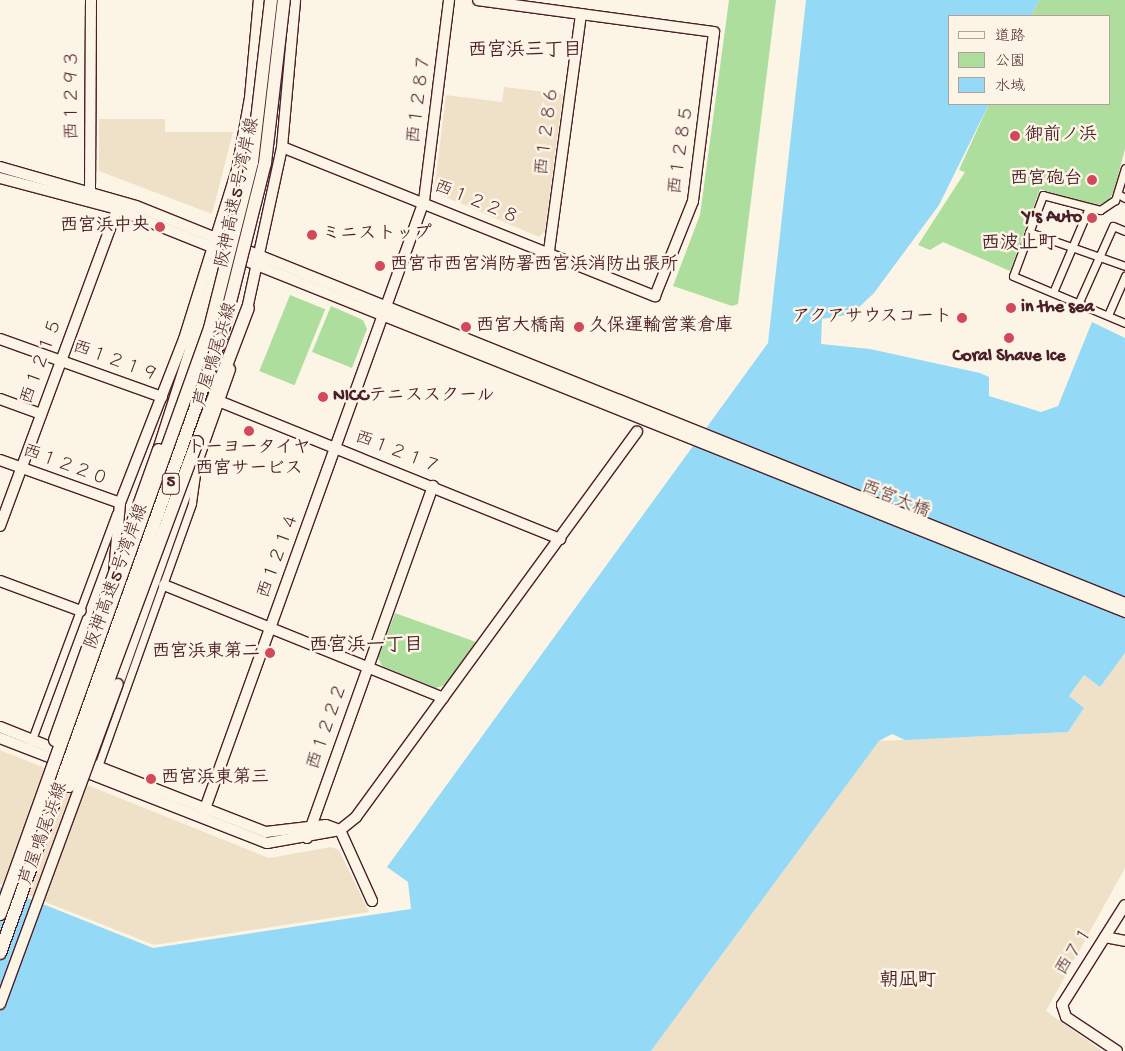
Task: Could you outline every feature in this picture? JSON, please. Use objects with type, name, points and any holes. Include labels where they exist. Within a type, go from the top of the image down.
[{"type":"highway","name":"阪神高速5号湾岸線","points":[[0,914],[176,432],[226,276],[258,121],[271,0]]},
{"type":"highway","name":"阪神高速5号湾岸線","points":[[0,953],[222,334],[265,163],[284,0]]},
{"type":"highway","name":"5","points":[[20,860],[75,678],[159,450],[206,307],[216,246]]},
{"type":"highway","name":"5","points":[[0,959],[104,697],[248,308]]},
{"type":"street","name":"西１２９３","points":[[90,190],[91,0]]},
{"type":"street","name":"芦屋鳴尾浜線","points":[[119,680],[113,554],[120,503],[162,397],[216,246],[237,170],[250,98],[259,0]]},
{"type":"street","name":"芦屋鳴尾浜線","points":[[0,1004],[221,402],[261,261],[282,147],[295,0]]},
{"type":"street","name":"西１２８７","points":[[387,307],[424,201],[449,0]]},
{"type":"street","points":[[478,0],[581,14]]},
{"type":"street","name":"西１２８５","points":[[581,14],[714,32],[694,201],[656,296]]},
{"type":"street","name":"西１２８６","points":[[550,251],[581,14]]},
{"type":"street","name":"西１２２８","points":[[282,147],[550,251],[656,296]]},
{"type":"street","points":[[0,167],[90,190],[216,246]]},
{"type":"street","points":[[1125,168],[1118,194],[1106,208],[1088,210],[1045,194],[1013,276],[1054,290],[1125,323]]},
{"type":"street","points":[[0,178],[117,209],[387,307],[654,418]]},
{"type":"street","points":[[1118,194],[1125,198]]},
{"type":"street","name":"西１２１５","points":[[0,526],[117,209]]},
{"type":"street","points":[[1054,290],[1088,210]]},
{"type":"street","points":[[1079,302],[1113,226],[1125,231]]},
{"type":"street","points":[[1029,232],[1125,266]]},
{"type":"street","points":[[261,261],[383,317],[654,418]]},
{"type":"street","points":[[1108,315],[1125,276]]},
{"type":"street","name":"西１２１４","points":[[204,813],[387,307]]},
{"type":"street","name":"西１２１９","points":[[0,339],[162,397]]},
{"type":"street","points":[[0,399],[41,414]]},
{"type":"street","name":"西１２１７","points":[[221,402],[560,538]]},
{"type":"street","name":"西宮大橋","points":[[654,418],[1125,603]]},
{"type":"street","name":"西宮大橋","points":[[654,418],[1125,612]]},
{"type":"street","points":[[0,738],[30,745],[204,813],[267,842],[307,838],[340,830],[356,817],[637,432]]},
{"type":"street","name":"西１２２０","points":[[0,460],[120,503]]},
{"type":"street","points":[[96,771],[192,503],[196,474]]},
{"type":"street","name":"西１２２２","points":[[307,838],[433,486]]},
{"type":"street","points":[[30,745],[120,503]]},
{"type":"street","points":[[0,582],[81,610]]},
{"type":"street","points":[[164,585],[368,666],[443,698]]},
{"type":"street","points":[[0,727],[30,745]]},
{"type":"street","points":[[204,813],[266,832],[311,826],[340,830]]},
{"type":"street","points":[[340,830],[372,900]]},
{"type":"street","name":"西７１","points":[[1117,1051],[1068,1019],[1063,1002],[1125,904]]},
{"type":"street","points":[[1105,937],[1125,941]]},
{"type":"shaded area","points":[[504,87],[563,94],[545,231],[539,237],[434,192],[446,95],[502,102]]},
{"type":"shaded area","points":[[99,119],[165,119],[165,132],[233,132],[212,214],[99,171]]},
{"type":"shaded area","points":[[1125,653],[1125,868],[1046,1011],[1102,1051],[651,1051],[879,741],[1068,732],[1084,708],[1069,696],[1084,675],[1100,687]]},
{"type":"shaded area","points":[[0,750],[269,858],[331,847],[339,850],[369,912],[154,945],[0,884]]},
{"type":"green space","points":[[729,0],[776,0],[738,304],[732,306],[673,286],[700,215]]},
{"type":"green space","points":[[1039,0],[1125,0],[1125,149],[1114,191],[1109,200],[1095,207],[1040,189],[1010,271],[943,242],[930,250],[918,245],[965,172],[959,170],[989,105],[1110,105],[1110,15],[1032,15]]},
{"type":"green space","points":[[290,295],[325,309],[295,385],[259,371]]},
{"type":"green space","points":[[331,306],[363,320],[367,329],[352,368],[312,352]]},
{"type":"green space","points":[[395,613],[476,642],[445,685],[436,688],[382,666],[378,658]]},
{"type":"water","points":[[806,0],[1039,0],[1032,15],[948,15],[948,105],[989,105],[939,205],[874,293],[852,314],[822,319],[821,344],[870,349],[980,373],[989,377],[989,396],[1041,412],[1058,406],[1092,322],[1125,338],[1125,653],[1100,687],[1084,675],[1069,696],[1084,708],[1068,732],[905,740],[892,734],[879,741],[651,1051],[0,1051],[0,887],[153,948],[411,909],[408,882],[387,867],[768,343]]},
{"type":"place","name":"御前ノ浜","points":[[1015,136]]},
{"type":"place","name":"西宮砲台","points":[[1092,180]]},
{"type":"place","name":"Y's Auto","points":[[1092,218]]},
{"type":"place","name":"西宮浜中央","points":[[160,227]]},
{"type":"place","name":"ミニストップ","points":[[312,235]]},
{"type":"place","name":"西宮市西宮消防署西宮浜消防出張所","points":[[380,266]]},
{"type":"place","name":"in the sea","points":[[1011,308]]},
{"type":"place","name":"アクアサウスコート","points":[[962,318]]},
{"type":"place","name":"西宮大橋南","points":[[466,327]]},
{"type":"place","name":"久保運輸営業倉庫","points":[[579,327]]},
{"type":"place","name":"Coral Shave Ice","points":[[1009,338]]},
{"type":"place","name":"NICCテニススクール","points":[[323,397]]},
{"type":"place","name":"トーヨータイヤ 西宮サービス","points":[[249,431]]},
{"type":"place","name":"西宮浜東第二","points":[[270,653]]},
{"type":"place","name":"西宮浜東第三","points":[[151,779]]},
{"type":"district","name":"西宮浜三丁目","points":[[525,52]]},
{"type":"district","name":"西波止町","points":[[1019,245]]},
{"type":"district","name":"西宮浜一丁目","points":[[366,647]]},
{"type":"district","name":"朝凪町","points":[[908,982]]}]
